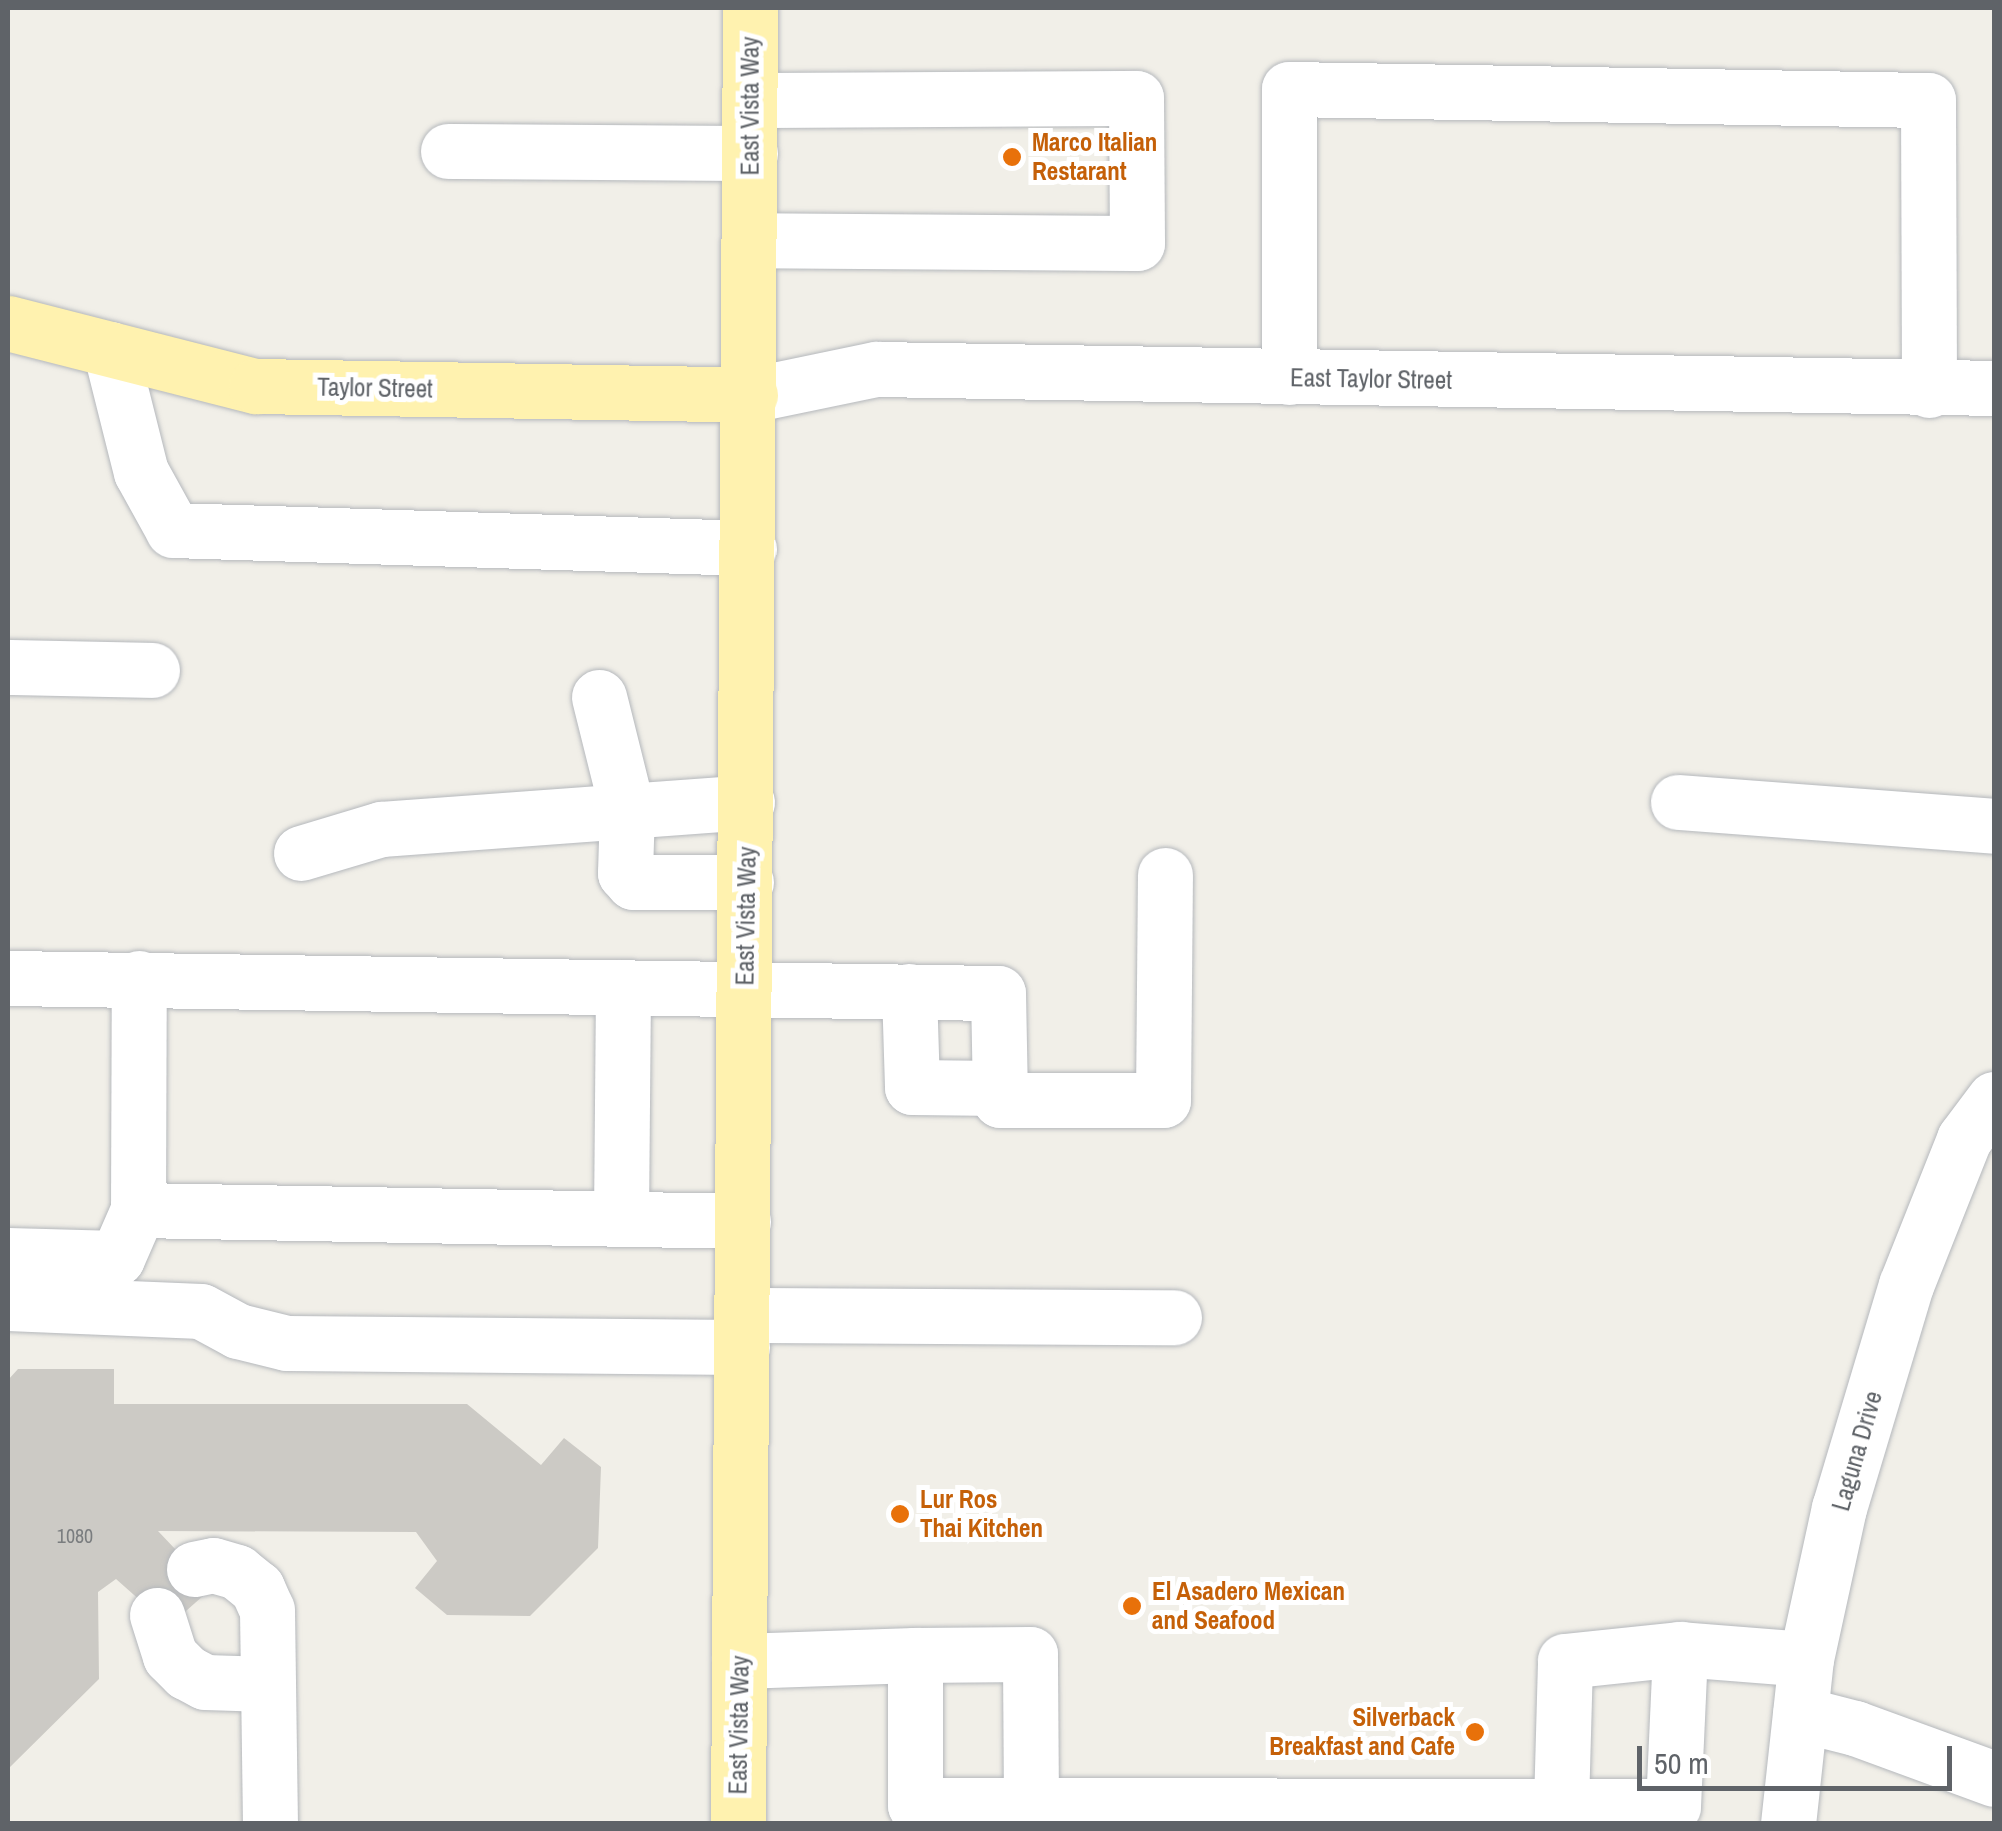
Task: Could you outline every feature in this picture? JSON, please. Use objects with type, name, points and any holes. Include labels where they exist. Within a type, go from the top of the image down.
[{"type":"main road","name":"East Vista Way","points":[[738,1824],[750,8]]},
{"type":"main road","name":"Taylor Street","points":[[8,323],[256,386],[750,395]]},
{"type":"street","points":[[1289,377],[1288,89],[1928,100],[1929,390]]},
{"type":"street","points":[[448,151],[1136,98],[1137,244],[750,240]]},
{"type":"street","points":[[110,349],[141,472],[173,530],[749,548]]},
{"type":"street","name":"East Taylor Street","points":[[750,395],[876,370],[1929,390],[1994,388]]},
{"type":"street","points":[[8,667],[152,670]]},
{"type":"street","points":[[600,696],[627,809],[625,874],[633,882],[746,882]]},
{"type":"street","points":[[301,853],[381,829],[747,802]]},
{"type":"street","points":[[1678,802],[1994,826]]},
{"type":"street","points":[[8,940],[146,960],[623,987],[998,993],[1000,1100],[1163,1100],[1164,875]]},
{"type":"street","points":[[8,978],[146,960]]},
{"type":"street","points":[[8,1255],[117,1258],[138,1210],[146,960]]},
{"type":"street","points":[[621,1218],[623,987]]},
{"type":"street","points":[[910,991],[912,1087],[1000,1088]]},
{"type":"street","name":"Laguna Drive","points":[[1788,1824],[1806,1658],[1839,1508],[1906,1285],[1964,1138],[1994,1099]]},
{"type":"street","points":[[138,1210],[743,1221]]},
{"type":"street","points":[[8,1303],[201,1310],[238,1331],[287,1342],[1174,1318]]},
{"type":"street","points":[[194,1569],[213,1565],[237,1572],[257,1588],[266,1610],[270,1824]]},
{"type":"street","points":[[157,1616],[170,1656],[186,1672],[205,1682],[268,1684]]},
{"type":"street","points":[[1561,1805],[1565,1661],[1680,1649],[1806,1658]]},
{"type":"street","points":[[915,1655],[915,1806],[1030,1805],[1202,1814],[1673,1806],[1680,1649]]},
{"type":"street","points":[[739,1661],[1030,1654],[1030,1805]]},
{"type":"street","points":[[1800,1714],[1856,1728],[1994,1779]]},
{"type":"building","points":[[18,1369],[114,1369],[114,1404],[467,1404],[541,1465],[564,1438],[601,1467],[598,1548],[530,1616],[447,1615],[415,1588],[437,1561],[416,1532],[158,1531],[212,1588],[169,1626],[116,1579],[98,1592],[99,1679],[8,1769],[8,1380]]},
{"type":"place","name":"Marco Italian Restarant","points":[[1012,157]]},
{"type":"place","name":"Lur Ros Thai Kitchen","points":[[900,1514]]},
{"type":"place","name":"El Asadero Mexican and Seafood","points":[[1132,1606]]},
{"type":"place","name":"Silverback Breakfast and Cafe","points":[[1475,1732]]}]
